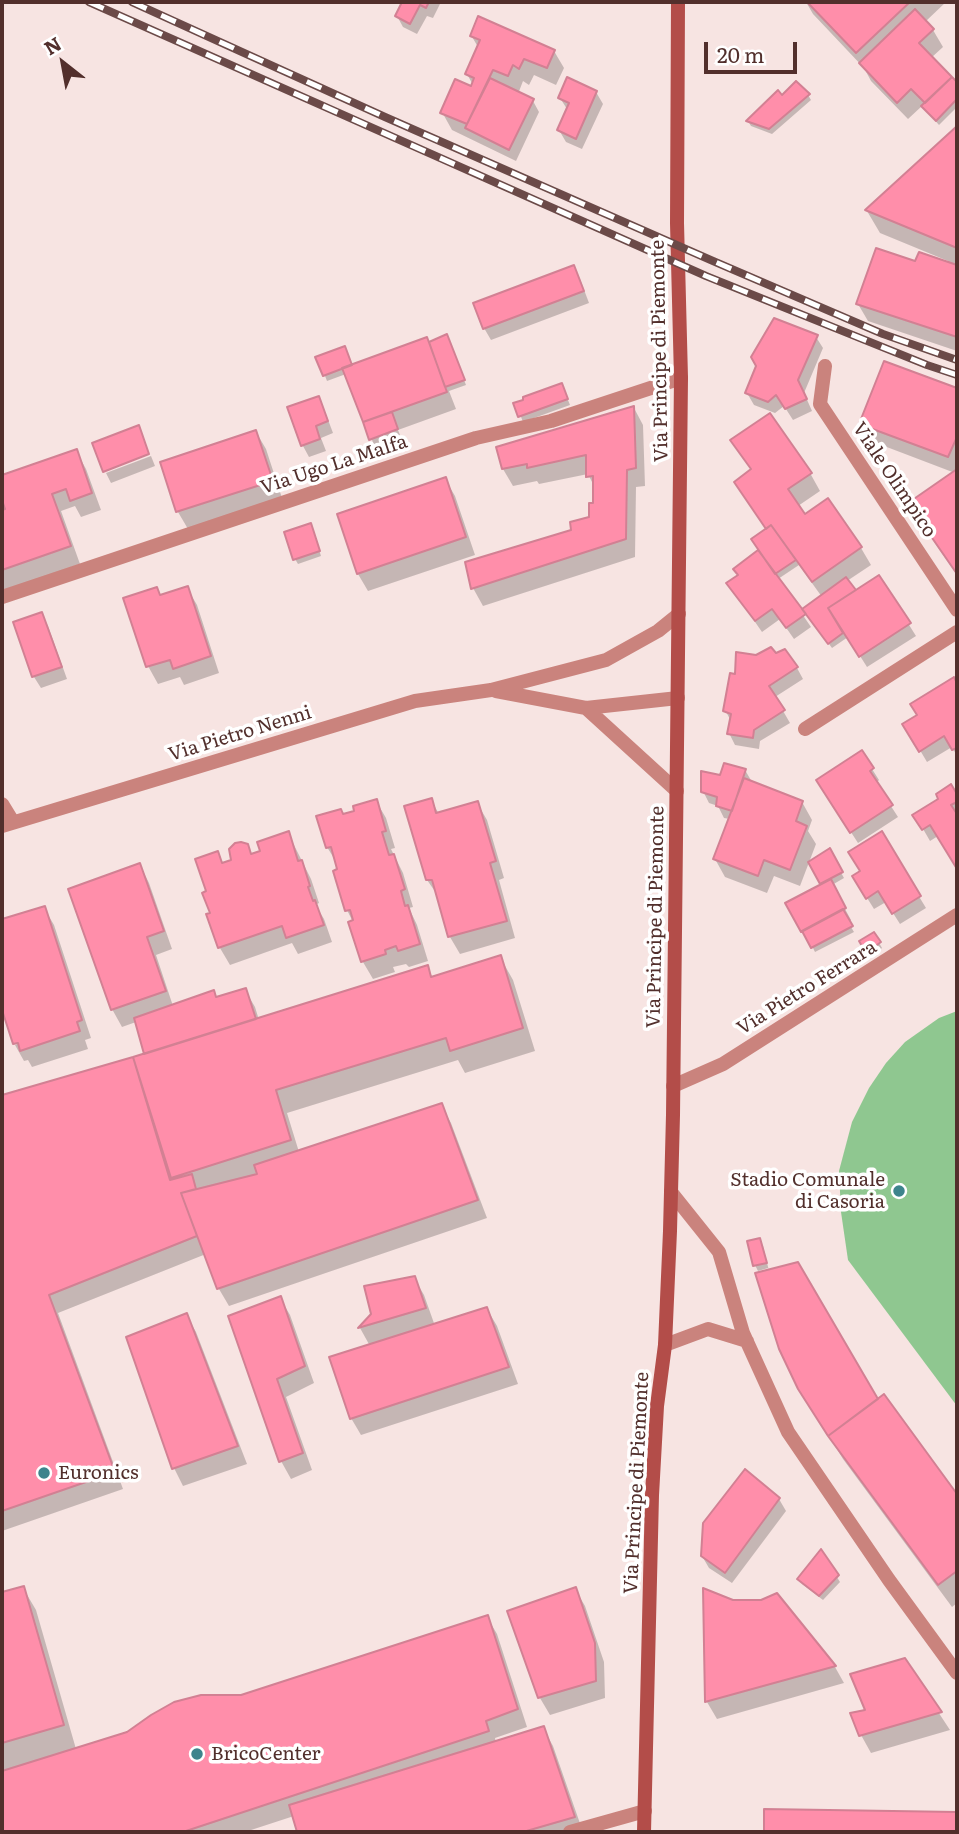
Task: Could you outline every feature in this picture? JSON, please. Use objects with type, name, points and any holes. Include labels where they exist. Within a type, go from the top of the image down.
[{"type":"main road","name":"Via Principe di Piemonte","points":[[644,1832],[652,1494],[657,1406],[665,1345],[673,1086],[681,378],[677,223],[678,2]]},
{"type":"street","name":"Viale Olimpico","points":[[825,366],[820,404],[957,610]]},
{"type":"street","name":"Via Ugo La Malfa","points":[[2,597],[476,438],[551,421],[681,378]]},
{"type":"street","points":[[491,690],[606,660],[658,631],[679,614]]},
{"type":"street","points":[[805,729],[957,632]]},
{"type":"street","points":[[491,690],[586,708],[678,698]]},
{"type":"street","name":"Via Pietro Nenni","points":[[7,824],[415,701],[491,690]]},
{"type":"street","points":[[586,708],[677,791]]},
{"type":"street","points":[[2,804],[7,824]]},
{"type":"street","name":"Via Pietro Ferrara","points":[[673,1086],[723,1064],[957,915]]},
{"type":"street","points":[[671,1192],[719,1252],[747,1341],[788,1432],[957,1674]]},
{"type":"street","points":[[665,1345],[708,1329],[747,1341]]},
{"type":"street","points":[[570,1832],[645,1811]]},
{"type":"green space","name":"Stadio Comunale di Casoria","points":[[957,1011],[957,1406],[848,1260],[841,1212],[839,1171],[852,1122],[869,1088],[886,1063],[905,1042],[939,1018]]},
{"type":"building","points":[[402,2],[429,2],[426,8],[420,5],[410,24],[395,16]]},
{"type":"building","points":[[807,2],[910,2],[856,53]]},
{"type":"building","points":[[915,9],[934,29],[919,43],[952,77],[925,103],[911,89],[897,103],[859,63]]},
{"type":"building","points":[[478,16],[555,50],[547,68],[524,59],[519,69],[513,65],[508,76],[493,70],[467,124],[440,113],[455,79],[471,86],[474,78],[465,74],[480,40],[470,36]]},
{"type":"building","points":[[567,77],[597,91],[576,139],[557,130],[569,103],[558,98]]},
{"type":"building","points":[[952,77],[957,82],[957,99],[936,121],[921,106]]},
{"type":"building","points":[[490,78],[534,99],[509,150],[465,128]]},
{"type":"building","points":[[796,81],[810,94],[769,129],[746,121],[778,90],[782,95]]},
{"type":"building","points":[[957,126],[957,248],[865,210]]},
{"type":"building","points":[[876,248],[915,261],[919,252],[957,265],[957,337],[856,304]]},
{"type":"building","points":[[574,265],[584,291],[483,329],[473,303]]},
{"type":"building","points":[[774,318],[818,335],[798,380],[807,399],[785,409],[776,395],[768,402],[745,393],[756,366],[751,357]]},
{"type":"building","points":[[447,334],[465,380],[445,387],[429,342]]},
{"type":"building","points":[[427,337],[447,392],[363,422],[342,368]]},
{"type":"building","points":[[345,346],[352,365],[323,376],[315,357]]},
{"type":"building","points":[[884,361],[957,388],[957,437],[948,457],[859,424]]},
{"type":"building","points":[[562,383],[568,399],[518,417],[513,403]]},
{"type":"building","points":[[319,396],[328,421],[316,426],[320,439],[301,446],[287,407]]},
{"type":"building","points":[[634,406],[636,468],[627,470],[626,539],[471,589],[465,562],[571,530],[570,522],[589,517],[589,503],[593,503],[593,476],[586,477],[586,455],[527,468],[527,464],[502,469],[496,447]]},
{"type":"building","points":[[392,412],[398,429],[369,440],[363,422]]},
{"type":"building","points":[[770,413],[812,473],[788,489],[805,514],[828,498],[862,547],[812,582],[771,525],[766,529],[734,482],[751,469],[730,440]]},
{"type":"building","points":[[139,425],[149,454],[103,472],[92,443]]},
{"type":"building","points":[[256,430],[273,481],[176,512],[160,462]]},
{"type":"building","points":[[77,449],[92,493],[70,501],[66,489],[52,494],[71,546],[2,570],[2,510],[5,509],[2,500],[2,475]]},
{"type":"building","points":[[957,469],[957,574],[908,503]]},
{"type":"building","points":[[446,477],[466,537],[357,574],[337,514]]},
{"type":"building","points":[[311,523],[320,551],[293,560],[284,532]]},
{"type":"building","points":[[771,525],[796,560],[775,574],[751,539]]},
{"type":"building","points":[[758,550],[806,614],[786,628],[772,609],[755,621],[726,583],[738,575],[733,569]]},
{"type":"building","points":[[879,575],[911,623],[859,657],[828,608]]},
{"type":"building","points":[[846,577],[856,590],[828,608],[843,633],[828,644],[802,609]]},
{"type":"building","points":[[188,586],[211,656],[173,669],[170,660],[146,667],[123,598],[157,587],[160,595]]},
{"type":"building","points":[[42,612],[62,667],[32,677],[13,622]]},
{"type":"building","points":[[771,647],[776,653],[785,649],[798,667],[769,686],[785,710],[754,730],[753,738],[727,734],[731,714],[723,711],[730,673],[735,674],[736,652],[756,655]]},
{"type":"building","points":[[954,677],[957,683],[957,748],[952,750],[944,736],[919,752],[902,724],[917,715],[910,704]]},
{"type":"building","points":[[862,750],[874,768],[870,771],[893,805],[850,833],[816,780]]},
{"type":"building","points":[[724,763],[746,769],[732,811],[716,806],[717,797],[701,792],[701,771],[720,775]]},
{"type":"building","points":[[744,778],[803,801],[796,821],[807,826],[790,870],[764,860],[758,876],[713,859]]},
{"type":"building","points":[[951,784],[957,794],[957,802],[951,805],[957,814],[957,869],[930,825],[922,830],[912,815],[938,799],[936,794]]},
{"type":"building","points":[[432,798],[436,813],[478,801],[496,861],[490,863],[507,921],[448,937],[432,880],[426,880],[404,806]]},
{"type":"building","points":[[377,799],[386,831],[382,832],[389,855],[394,854],[405,889],[401,891],[405,906],[408,905],[420,944],[398,951],[396,946],[385,950],[386,954],[361,962],[348,922],[353,920],[350,910],[345,911],[333,871],[337,869],[331,847],[326,848],[316,816],[341,809],[343,814],[354,811],[353,806]]},
{"type":"building","points":[[289,831],[324,925],[286,938],[282,926],[218,948],[206,914],[210,913],[202,893],[206,891],[195,859],[218,851],[222,863],[231,860],[229,849],[235,843],[248,844],[251,854],[260,851],[257,842]]},
{"type":"building","points":[[882,831],[921,896],[892,914],[878,891],[866,899],[852,876],[860,871],[848,852]]},
{"type":"building","points":[[830,848],[843,872],[820,884],[808,862]]},
{"type":"building","points":[[140,863],[164,931],[147,937],[166,991],[111,1010],[68,889]]},
{"type":"building","points":[[831,879],[846,908],[801,932],[785,903]]},
{"type":"building","points":[[45,906],[82,1020],[77,1022],[80,1031],[20,1051],[18,1043],[13,1044],[2,1010],[2,919]]},
{"type":"building","points":[[843,909],[853,926],[811,948],[802,931]]},
{"type":"building","points":[[874,932],[881,942],[866,953],[859,941]]},
{"type":"building","points":[[501,955],[523,1028],[450,1051],[446,1038],[276,1090],[291,1140],[171,1178],[133,1057],[428,965],[431,977]]},
{"type":"building","points":[[246,988],[256,1019],[144,1054],[134,1018],[214,990],[216,997]]},
{"type":"building","points":[[133,1057],[170,1180],[192,1174],[196,1189],[181,1193],[197,1236],[49,1295],[115,1472],[2,1511],[2,1095]]},
{"type":"building","points":[[442,1103],[478,1200],[217,1289],[181,1193],[257,1174],[254,1165]]},
{"type":"building","points":[[760,1238],[767,1263],[753,1266],[747,1241]]},
{"type":"building","points":[[798,1262],[878,1399],[828,1436],[798,1389],[779,1349],[755,1273]]},
{"type":"building","points":[[415,1276],[426,1308],[358,1328],[371,1314],[364,1286]]},
{"type":"building","points":[[281,1296],[305,1366],[277,1379],[303,1453],[279,1462],[228,1316]]},
{"type":"building","points":[[487,1307],[509,1367],[350,1419],[329,1357]]},
{"type":"building","points":[[187,1313],[238,1446],[172,1469],[126,1337]]},
{"type":"building","points":[[884,1394],[957,1494],[957,1571],[938,1585],[828,1436]]},
{"type":"building","points":[[745,1469],[780,1498],[725,1573],[701,1556],[703,1523]]},
{"type":"building","points":[[821,1549],[839,1575],[819,1596],[797,1579]]},
{"type":"building","points":[[24,1586],[64,1725],[2,1743],[2,1592]]},
{"type":"building","points":[[576,1587],[595,1643],[596,1681],[538,1698],[507,1611]]},
{"type":"building","points":[[703,1588],[733,1600],[761,1600],[777,1593],[836,1666],[705,1702]]},
{"type":"building","points":[[488,1615],[518,1709],[486,1721],[489,1731],[183,1832],[2,1832],[2,1771],[127,1732],[174,1702],[201,1695],[241,1695]]},
{"type":"building","points":[[905,1658],[942,1712],[859,1736],[850,1713],[865,1710],[850,1674]]},
{"type":"building","points":[[544,1726],[575,1817],[523,1832],[297,1832],[289,1805]]},
{"type":"building","points":[[764,1809],[957,1812],[957,1832],[764,1832]]},
{"type":"railway","points":[[89,2],[706,276],[957,375]]},
{"type":"railway","points":[[132,2],[713,261],[883,334],[957,360]]},
{"type":"place","name":"Stadio Comunale di Casoria","points":[[899,1191]]},
{"type":"place","name":"Euronics","points":[[44,1473]]},
{"type":"place","name":"BricoCenter","points":[[197,1754]]}]
